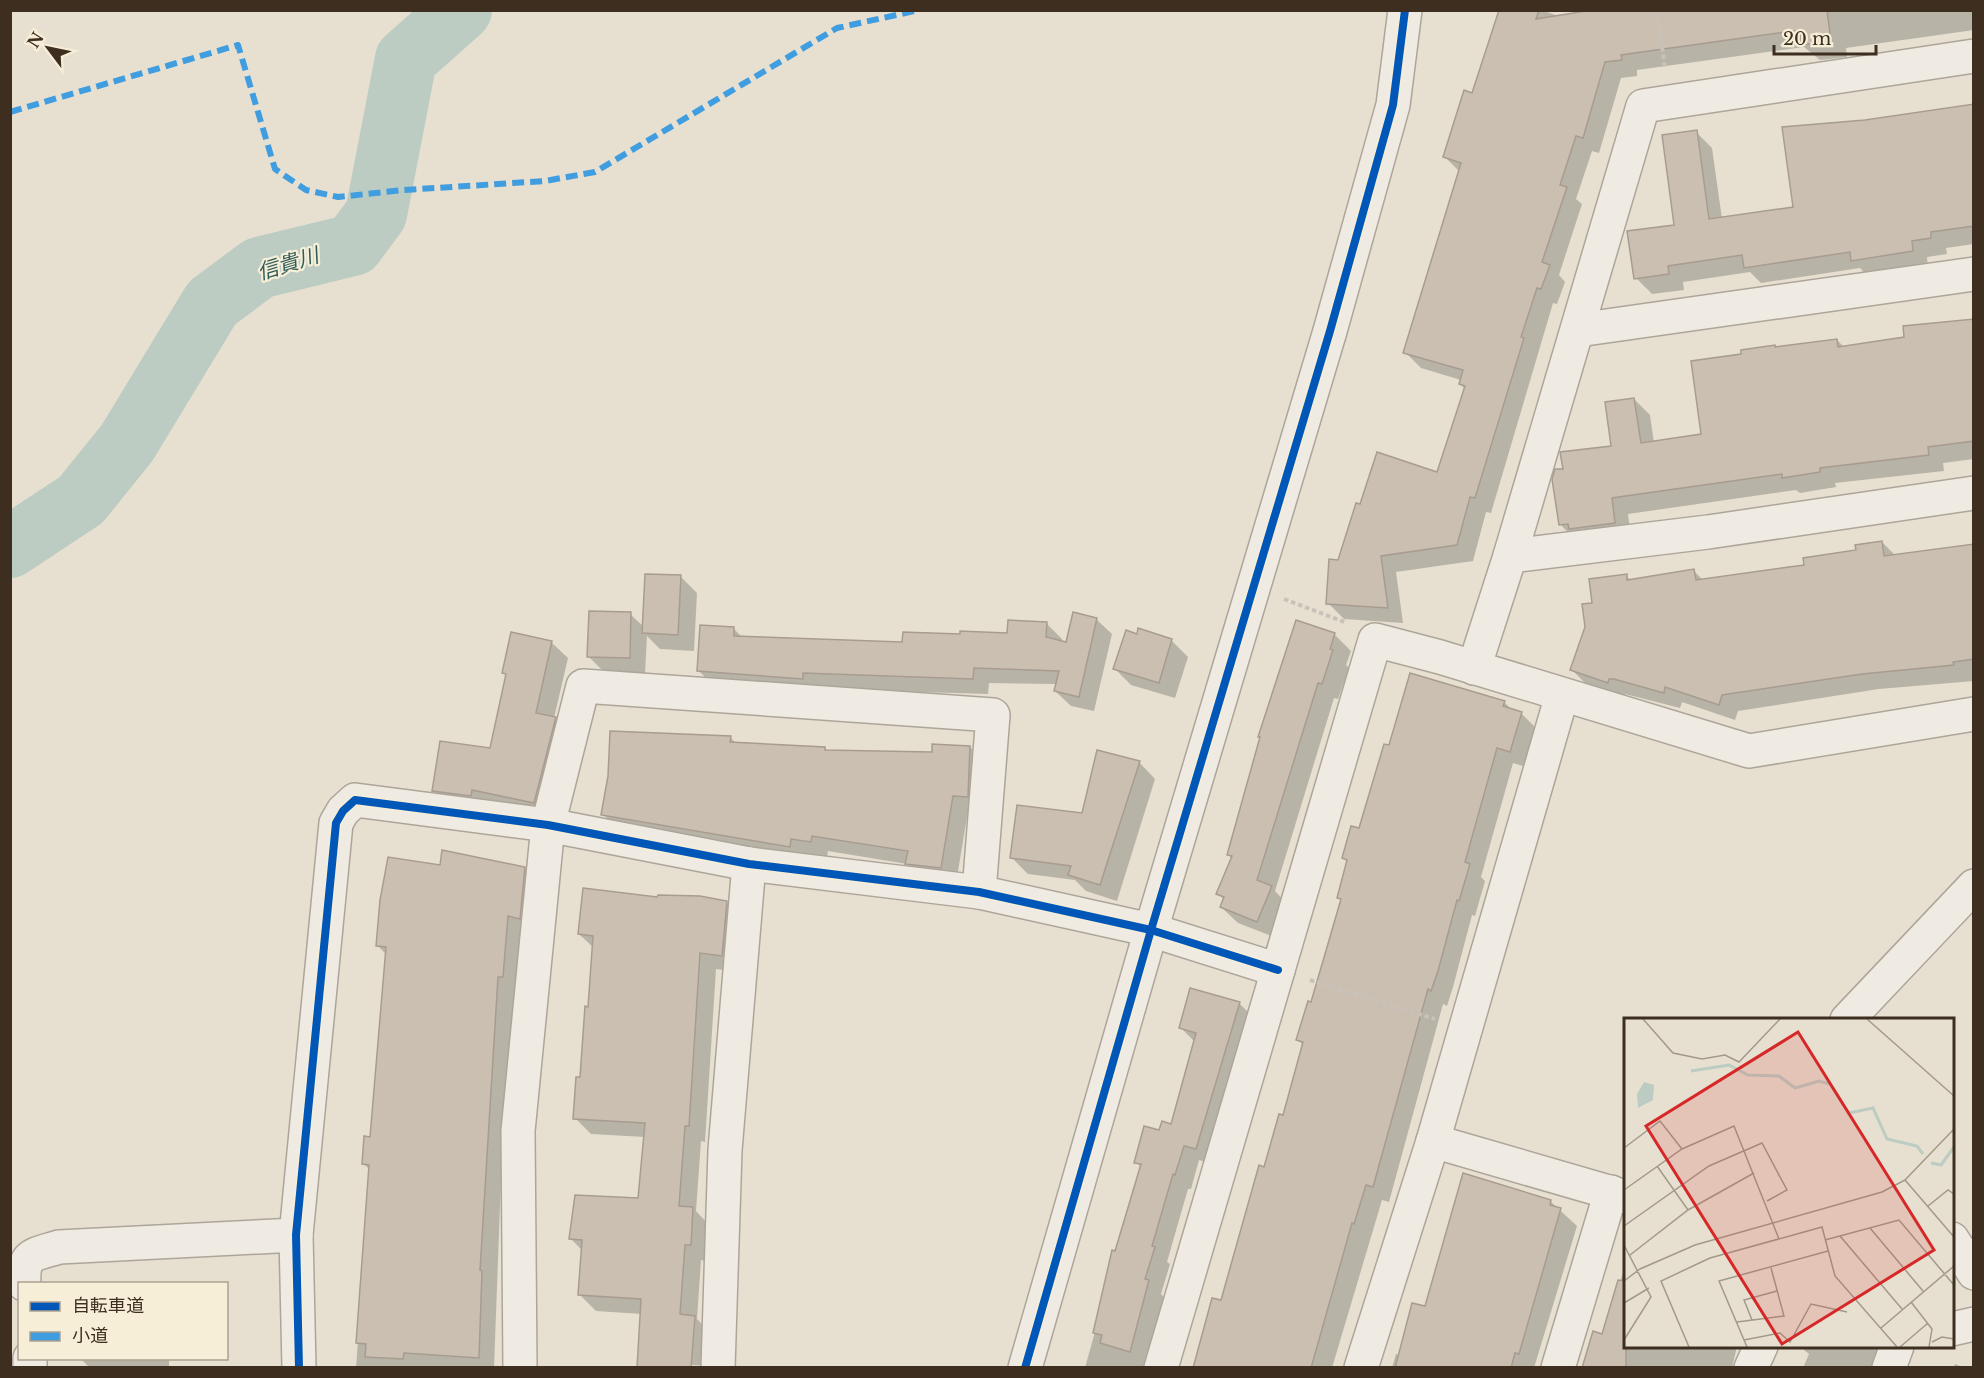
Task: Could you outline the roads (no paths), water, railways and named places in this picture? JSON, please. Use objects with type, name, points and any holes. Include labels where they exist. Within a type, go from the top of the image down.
[{"type":"street","points":[[1026,1368],[1151,930],[1327,342],[1390,116],[1405,10]]},
{"type":"street","points":[[1474,668],[1578,330],[1643,106],[1974,56]]},
{"type":"street","points":[[1578,330],[1974,274]]},
{"type":"street","points":[[1510,556],[1708,532],[1974,493]]},
{"type":"street","points":[[1161,1368],[1375,640],[1749,751],[1974,714]]},
{"type":"street","points":[[520,1368],[518,1131],[548,825],[583,686],[993,715],[979,892]]},
{"type":"street","points":[[1361,1368],[1433,1141],[1562,695]]},
{"type":"street","points":[[298,1368],[296,1235],[336,824],[343,810],[355,800],[548,825],[749,864],[979,892],[1151,930],[1278,970]]},
{"type":"street","points":[[718,1368],[725,1150],[749,864]]},
{"type":"street","points":[[1849,1018],[1974,886]]},
{"type":"street","points":[[1433,1141],[1618,1194],[1558,1368]]},
{"type":"street","points":[[24,1282],[24,1264],[31,1256],[59,1247],[296,1235]]},
{"type":"street","points":[[1954,1241],[1974,1272]]},
{"type":"street","points":[[1954,1329],[1974,1324]]},
{"type":"street","points":[[1751,1368],[1761,1348]]},
{"type":"street","points":[[1889,1368],[1898,1348]]},
{"type":"waterway","name":"信貴川","points":[[10,547],[81,500],[127,443],[212,303],[259,268],[353,245],[376,214],[406,59],[461,10]]}]
